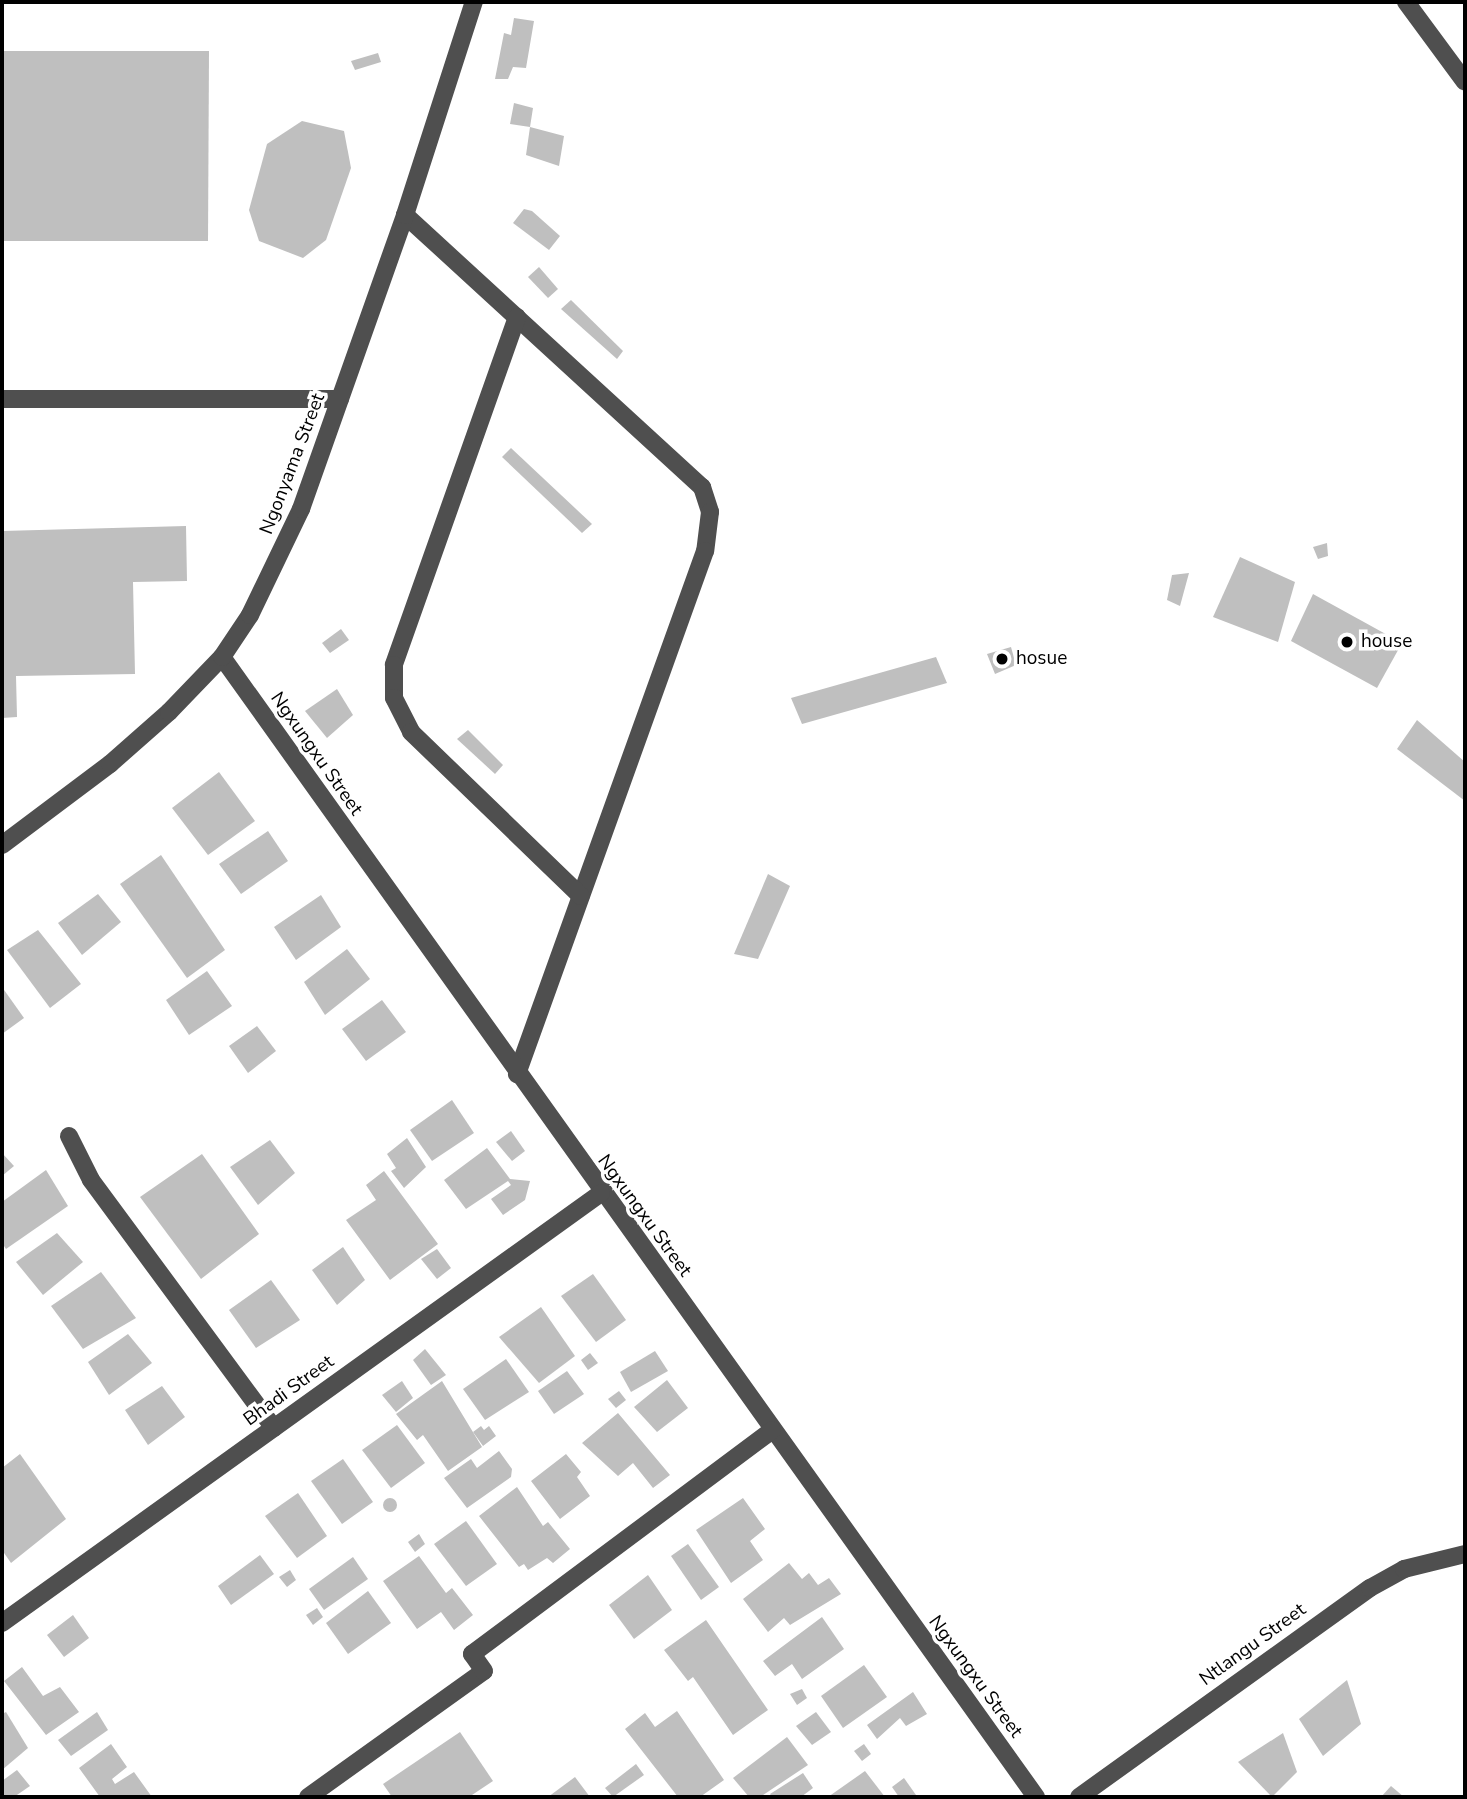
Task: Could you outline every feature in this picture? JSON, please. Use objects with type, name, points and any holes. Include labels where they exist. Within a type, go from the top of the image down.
[{"type":"street","name":"Ngonyama Street","points":[[2,845],[110,764],[222,657],[250,615],[279,560],[340,399],[405,215],[474,2]]},
{"type":"street","points":[[1406,2],[1462,70]]},
{"type":"street","points":[[405,215],[702,487],[710,512],[705,551],[517,1074]]},
{"type":"street","points":[[517,317],[394,665],[394,698],[411,732],[581,895]]},
{"type":"street","points":[[2,399],[340,399]]},
{"type":"street","name":"Ngxungxu Street","points":[[222,657],[601,1193],[1036,1797]]},
{"type":"street","points":[[69,1136],[91,1180],[274,1428]]},
{"type":"street","name":"Bhadi Street","points":[[2,1623],[601,1193]]},
{"type":"street","points":[[308,1797],[484,1671],[472,1654],[772,1430]]},
{"type":"street","name":"Ntlangu Street","points":[[1079,1797],[1370,1588],[1404,1569],[1465,1554]]},
{"type":"building","points":[[514,18],[534,21],[526,68],[513,67],[508,79],[495,79],[504,33],[511,35]]},
{"type":"building","points":[[2,51],[209,51],[208,241],[2,241]]},
{"type":"building","points":[[378,53],[381,62],[355,70],[351,61]]},
{"type":"building","points":[[514,103],[533,108],[530,127],[510,124]]},
{"type":"building","points":[[302,121],[344,131],[351,168],[326,240],[303,258],[259,241],[249,210],[267,144]]},
{"type":"building","points":[[530,127],[564,136],[559,166],[526,155]]},
{"type":"building","points":[[524,209],[532,211],[560,236],[549,250],[513,223]]},
{"type":"building","points":[[539,267],[558,289],[548,298],[528,277]]},
{"type":"building","points":[[571,300],[623,351],[617,359],[561,309]]},
{"type":"building","points":[[511,448],[592,524],[582,533],[502,457]]},
{"type":"building","points":[[186,526],[187,581],[133,582],[135,674],[16,676],[17,717],[2,718],[2,531]]},
{"type":"building","points":[[1327,543],[1328,556],[1318,559],[1313,547]]},
{"type":"building","points":[[1240,557],[1295,582],[1278,642],[1213,617]]},
{"type":"building","points":[[1189,573],[1180,606],[1167,600],[1172,575]]},
{"type":"building","name":"house","points":[[1313,594],[1402,643],[1377,688],[1291,641]]},
{"type":"building","points":[[341,629],[349,640],[330,653],[322,643]]},
{"type":"building","name":"hosue","points":[[1011,647],[1016,665],[995,674],[987,654]]},
{"type":"building","points":[[936,657],[947,683],[802,724],[791,698]]},
{"type":"building","points":[[337,689],[353,715],[327,738],[305,711]]},
{"type":"building","points":[[1417,720],[1465,762],[1465,801],[1397,749]]},
{"type":"building","points":[[468,730],[503,765],[495,774],[457,739]]},
{"type":"building","points":[[219,772],[255,821],[208,855],[172,808]]},
{"type":"building","points":[[268,831],[288,861],[241,894],[219,864]]},
{"type":"building","points":[[161,855],[225,950],[187,978],[120,884]]},
{"type":"building","points":[[768,874],[790,886],[758,959],[734,954]]},
{"type":"building","points":[[98,894],[121,922],[82,955],[58,923]]},
{"type":"building","points":[[321,895],[341,927],[296,960],[274,927]]},
{"type":"building","points":[[38,930],[81,984],[50,1008],[7,950]]},
{"type":"building","points":[[347,949],[370,979],[325,1015],[304,982]]},
{"type":"building","points":[[207,971],[232,1006],[189,1035],[166,1000]]},
{"type":"building","points":[[2,987],[24,1018],[2,1034]]},
{"type":"building","points":[[382,1000],[406,1032],[366,1061],[342,1029]]},
{"type":"building","points":[[257,1026],[276,1051],[248,1073],[229,1046]]},
{"type":"building","points":[[452,1100],[474,1133],[432,1161],[410,1130]]},
{"type":"building","points":[[511,1131],[525,1151],[512,1161],[496,1142]]},
{"type":"building","points":[[407,1138],[426,1167],[404,1188],[391,1171],[396,1168],[387,1154]]},
{"type":"building","points":[[270,1140],[295,1173],[258,1205],[230,1167]]},
{"type":"building","points":[[487,1148],[510,1179],[530,1181],[525,1200],[503,1215],[491,1199],[511,1185],[508,1181],[466,1209],[444,1180]]},
{"type":"building","points":[[2,1153],[14,1166],[2,1176]]},
{"type":"building","points":[[202,1154],[259,1234],[201,1279],[140,1197]]},
{"type":"building","points":[[46,1170],[68,1206],[6,1249],[2,1243],[2,1202]]},
{"type":"building","points":[[384,1171],[438,1244],[390,1280],[346,1220],[376,1200],[366,1185]]},
{"type":"building","points":[[57,1233],[83,1262],[43,1295],[16,1262]]},
{"type":"building","points":[[343,1247],[365,1280],[337,1305],[312,1270]]},
{"type":"building","points":[[437,1249],[451,1268],[437,1279],[421,1259]]},
{"type":"building","points":[[101,1272],[136,1318],[83,1349],[51,1306]]},
{"type":"building","points":[[593,1274],[626,1320],[596,1342],[561,1296]]},
{"type":"building","points":[[271,1280],[300,1320],[256,1348],[229,1310]]},
{"type":"building","points":[[541,1307],[575,1356],[539,1383],[499,1337]]},
{"type":"building","points":[[128,1334],[152,1363],[109,1395],[88,1362]]},
{"type":"building","points":[[425,1349],[446,1375],[431,1385],[413,1360]]},
{"type":"building","points":[[655,1351],[668,1371],[631,1392],[620,1372]]},
{"type":"building","points":[[590,1353],[598,1363],[588,1370],[581,1360]]},
{"type":"building","points":[[506,1359],[529,1392],[485,1420],[463,1389]]},
{"type":"building","points":[[567,1371],[584,1394],[554,1414],[538,1391]]},
{"type":"building","points":[[667,1380],[688,1408],[657,1432],[634,1407]]},
{"type":"building","points":[[402,1381],[413,1398],[396,1412],[382,1395]]},
{"type":"building","points":[[442,1381],[482,1447],[448,1471],[423,1435],[417,1440],[396,1414]]},
{"type":"building","points":[[162,1386],[185,1417],[148,1445],[125,1410]]},
{"type":"building","points":[[619,1391],[626,1400],[616,1408],[608,1399]]},
{"type":"building","points":[[618,1413],[670,1475],[653,1488],[633,1463],[618,1476],[582,1443]]},
{"type":"building","points":[[397,1425],[425,1463],[391,1488],[362,1450]]},
{"type":"building","points":[[481,1426],[484,1430],[489,1426],[496,1436],[483,1446],[473,1432]]},
{"type":"building","points":[[499,1451],[512,1469],[511,1477],[467,1508],[444,1478],[471,1459],[477,1468]]},
{"type":"building","points":[[20,1454],[66,1519],[11,1563],[2,1550],[2,1468]]},
{"type":"building","points":[[566,1454],[581,1472],[577,1477],[590,1496],[560,1519],[531,1481]]},
{"type":"building","points":[[343,1459],[373,1502],[342,1524],[311,1481]]},
{"type":"building","points":[[517,1487],[543,1526],[548,1522],[570,1549],[553,1563],[547,1558],[528,1570],[524,1564],[519,1567],[479,1516]]},
{"type":"building","points":[[298,1493],[327,1536],[297,1558],[265,1516]]},
{"type":"building","points":[[390,1498],[395,1500],[395,1510],[390,1512],[385,1510],[383,1505],[385,1500]]},
{"type":"building","points":[[743,1498],[765,1529],[750,1541],[763,1560],[731,1583],[696,1530]]},
{"type":"building","points":[[466,1521],[497,1564],[466,1586],[434,1544]]},
{"type":"building","points":[[419,1534],[425,1544],[415,1552],[408,1542]]},
{"type":"building","points":[[688,1544],[719,1587],[701,1600],[671,1556]]},
{"type":"building","points":[[260,1555],[274,1574],[231,1605],[218,1586]]},
{"type":"building","points":[[419,1556],[446,1593],[452,1588],[473,1615],[454,1630],[441,1612],[417,1629],[383,1581]]},
{"type":"building","points":[[353,1557],[368,1579],[324,1610],[309,1589]]},
{"type":"building","points":[[789,1563],[802,1579],[809,1573],[818,1585],[829,1578],[841,1594],[790,1625],[784,1618],[768,1632],[743,1599]]},
{"type":"building","points":[[290,1570],[296,1580],[287,1587],[279,1577]]},
{"type":"building","points":[[648,1575],[672,1610],[634,1639],[609,1605]]},
{"type":"building","points":[[368,1591],[391,1623],[348,1654],[326,1623]]},
{"type":"building","points":[[317,1608],[323,1617],[313,1625],[306,1615]]},
{"type":"building","points":[[73,1615],[89,1638],[64,1657],[47,1635]]},
{"type":"building","points":[[822,1617],[844,1649],[802,1679],[792,1664],[775,1676],[763,1661]]},
{"type":"building","points":[[706,1620],[768,1710],[733,1735],[693,1677],[688,1681],[664,1650]]},
{"type":"building","points":[[864,1665],[887,1697],[843,1728],[821,1696]]},
{"type":"building","points":[[22,1667],[43,1696],[60,1687],[79,1712],[46,1735],[4,1681]]},
{"type":"building","points":[[1347,1680],[1361,1724],[1323,1756],[1299,1719]]},
{"type":"building","points":[[802,1689],[807,1698],[797,1705],[790,1694]]},
{"type":"building","points":[[913,1692],[927,1714],[906,1726],[900,1718],[877,1739],[867,1725]]},
{"type":"building","points":[[677,1711],[724,1780],[700,1797],[678,1797],[625,1729],[645,1713],[655,1727]]},
{"type":"building","points":[[6,1712],[28,1748],[2,1770],[2,1714]]},
{"type":"building","points":[[97,1712],[108,1730],[71,1756],[58,1740]]},
{"type":"building","points":[[816,1712],[831,1732],[812,1745],[796,1726]]},
{"type":"building","points":[[460,1732],[493,1781],[469,1797],[392,1797],[383,1784]]},
{"type":"building","points":[[1283,1733],[1297,1772],[1272,1797],[1238,1762]]},
{"type":"building","points":[[787,1737],[808,1765],[760,1797],[749,1797],[733,1778]]},
{"type":"building","points":[[111,1744],[127,1767],[112,1779],[115,1784],[134,1772],[152,1797],[100,1797],[79,1768]]},
{"type":"building","points":[[864,1744],[871,1754],[862,1761],[854,1751]]},
{"type":"building","points":[[636,1764],[644,1775],[613,1797],[605,1788]]},
{"type":"building","points":[[17,1770],[30,1786],[14,1797],[2,1797],[2,1781]]},
{"type":"building","points":[[865,1771],[885,1797],[828,1797]]},
{"type":"building","points":[[803,1773],[813,1788],[801,1797],[772,1797],[770,1794]]},
{"type":"building","points":[[575,1777],[590,1797],[548,1797]]},
{"type":"building","points":[[904,1778],[916,1795],[914,1797],[899,1797],[892,1787]]},
{"type":"building","points":[[1391,1786],[1404,1797],[1381,1797]]},
{"type":"place","name":"house","points":[[1347,642]]},
{"type":"place","name":"hosue","points":[[1002,659]]}]
